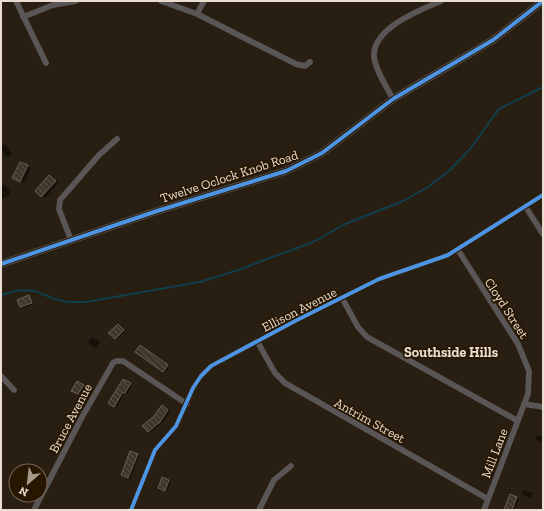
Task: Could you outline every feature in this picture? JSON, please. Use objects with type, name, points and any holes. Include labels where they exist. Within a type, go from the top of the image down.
[{"type":"street","points":[[16,1],[46,63]]},
{"type":"street","points":[[23,17],[54,5],[76,1]]},
{"type":"street","points":[[161,1],[197,14],[296,64],[305,66],[310,62]]},
{"type":"street","points":[[197,14],[204,1]]},
{"type":"street","points":[[393,99],[375,61],[375,50],[377,44],[385,33],[398,22],[441,1]]},
{"type":"street","name":"Twelve Oclock Knob Road","points":[[1,264],[286,171],[306,162],[332,146],[393,99],[493,40],[543,1]]},
{"type":"street","points":[[71,240],[59,209],[60,200],[99,155],[117,139]]},
{"type":"street","name":"Ellison Avenue","points":[[131,510],[154,450],[176,426],[193,388],[204,372],[222,360],[257,341],[379,279],[435,261],[458,250],[543,195]]},
{"type":"street","points":[[525,206],[543,234]]},
{"type":"street","name":"Cloyd Street","points":[[458,250],[522,352],[529,378],[524,404]]},
{"type":"street","points":[[342,298],[358,328],[367,337],[518,421]]},
{"type":"street","name":"Antrim Street","points":[[257,341],[275,373],[285,383],[488,499]]},
{"type":"street","name":"Bruce Avenue","points":[[34,510],[113,363],[120,360],[123,361],[186,404]]},
{"type":"street","points":[[1,376],[14,390]]},
{"type":"street","points":[[524,404],[543,407]]},
{"type":"street","name":"Mill Lane","points":[[484,510],[524,404]]},
{"type":"street","points":[[259,510],[274,480],[291,466]]},
{"type":"building","points":[[20,162],[28,165],[20,182],[12,178]]},
{"type":"building","points":[[49,175],[56,181],[41,197],[35,191]]},
{"type":"building","points":[[29,295],[32,303],[20,307],[17,300]]},
{"type":"building","points":[[118,324],[124,330],[115,339],[108,333]]},
{"type":"building","points":[[140,345],[168,365],[163,372],[135,352]]},
{"type":"building","points":[[123,379],[131,383],[125,393],[123,392],[114,407],[108,403]]},
{"type":"building","points":[[77,381],[84,385],[78,394],[71,391]]},
{"type":"building","points":[[162,405],[168,410],[160,422],[148,432],[142,426],[154,416]]},
{"type":"building","points":[[130,451],[138,454],[128,478],[121,475]]},
{"type":"building","points":[[162,477],[169,480],[165,491],[158,488]]},
{"type":"building","points":[[510,494],[517,497],[512,510],[504,510]]},
{"type":"waterway","points":[[1,295],[20,290],[35,291],[67,302],[86,302],[200,282],[235,271],[313,242],[345,224],[403,201],[428,187],[450,170],[470,149],[499,109],[543,87]]},
{"type":"cycle path","points":[[1,264],[157,211],[286,171],[322,153],[393,99],[493,40],[543,1]]},
{"type":"cycle path","points":[[131,510],[155,450],[176,426],[193,388],[201,376],[211,366],[295,321],[379,279],[448,255],[543,195]]},
{"type":"district","name":"Southside Hills","points":[[451,352]]}]
